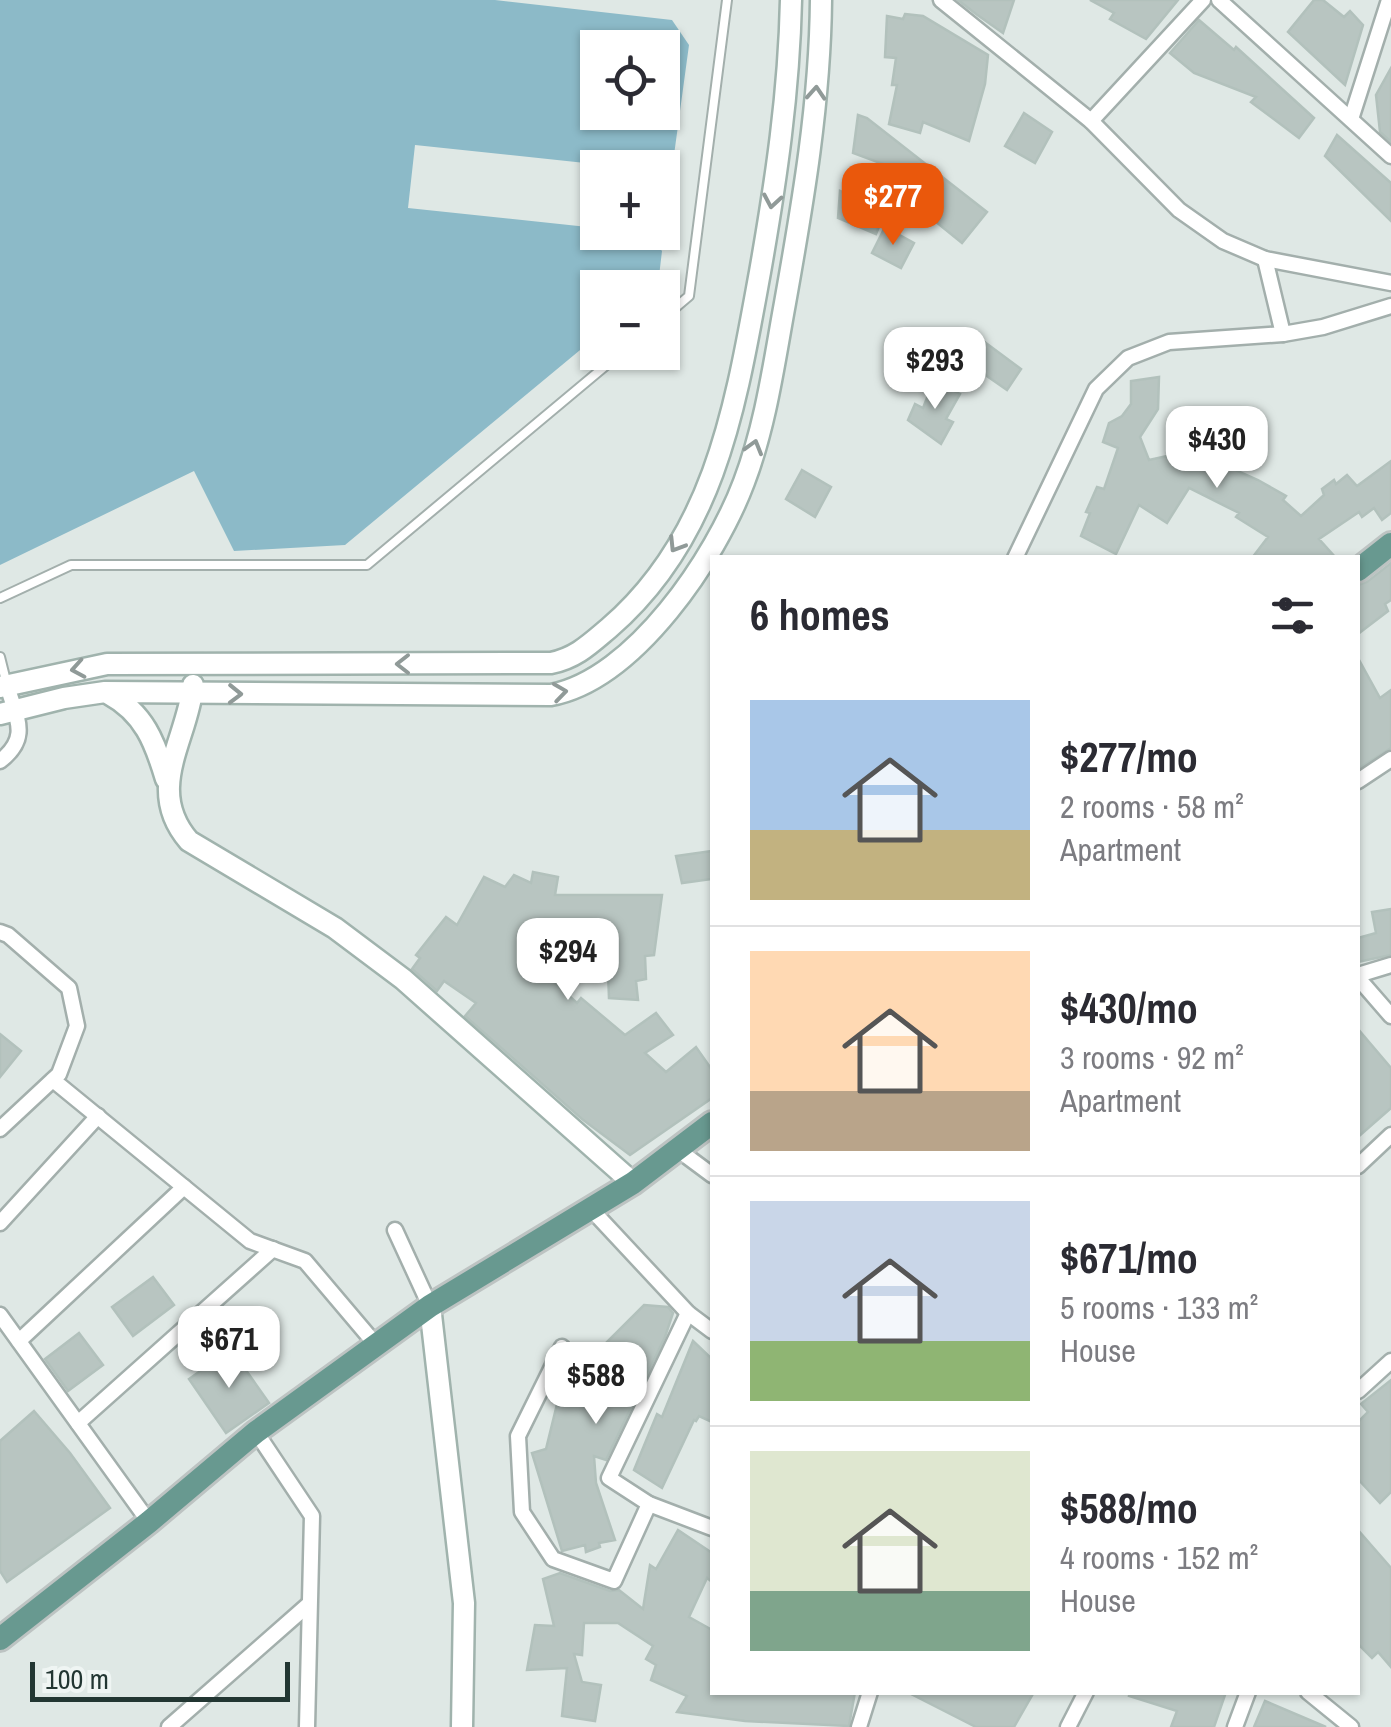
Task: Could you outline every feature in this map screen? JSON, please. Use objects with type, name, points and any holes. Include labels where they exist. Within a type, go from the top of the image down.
[{"type":"main road","points":[[1360,568],[1391,544]]},
{"type":"main road","points":[[0,1638],[150,1522],[256,1432],[430,1306],[633,1183],[710,1124]]},
{"type":"street","points":[[0,761],[15,750],[21,735],[7,712],[4,686],[107,664],[551,663],[579,654],[625,614],[659,573],[690,524],[715,473],[736,403],[780,156],[787,96],[790,0]]},
{"type":"street","points":[[7,712],[105,692],[551,695],[576,690],[600,677],[650,632],[682,592],[718,535],[744,482],[766,408],[810,158],[821,0]]},
{"type":"street","points":[[941,0],[1091,120],[1179,210],[1223,240],[1266,259],[1391,283]]},
{"type":"street","points":[[1091,120],[1203,0]]},
{"type":"street","points":[[1220,0],[1391,156]]},
{"type":"street","points":[[1352,119],[1389,0]]},
{"type":"street","points":[[1266,259],[1284,334]]},
{"type":"street","points":[[1015,555],[1096,389],[1116,367],[1141,351],[1169,342],[1284,334],[1324,327],[1391,306]]},
{"type":"street","points":[[194,664],[192,693],[174,746],[170,810],[176,827],[189,841],[336,928],[403,979],[633,1183]]},
{"type":"street","points":[[105,692],[127,703],[149,728],[170,790]]},
{"type":"street","points":[[1360,780],[1391,759]]},
{"type":"street","points":[[0,932],[70,988],[77,1026],[59,1074],[0,1129]]},
{"type":"street","points":[[1360,975],[1391,964]]},
{"type":"street","points":[[1360,978],[1391,1016]]},
{"type":"street","points":[[53,1080],[250,1241],[305,1262],[377,1346]]},
{"type":"street","points":[[0,1223],[98,1116]]},
{"type":"street","points":[[1360,1164],[1391,1135]]},
{"type":"street","points":[[677,1149],[710,1174]]},
{"type":"street","points":[[19,1341],[184,1187]]},
{"type":"street","points":[[590,1208],[688,1313],[710,1330]]},
{"type":"street","points":[[395,1230],[430,1306],[464,1603],[462,1727]]},
{"type":"street","points":[[78,1423],[273,1249]]},
{"type":"street","points":[[688,1313],[609,1478],[649,1504],[710,1527]]},
{"type":"street","points":[[0,1316],[150,1522]]},
{"type":"street","points":[[562,1346],[518,1436],[522,1512],[554,1559],[614,1580],[649,1504]]},
{"type":"street","points":[[1360,1389],[1391,1360]]},
{"type":"street","points":[[256,1432],[312,1516],[307,1727]]},
{"type":"street","points":[[169,1727],[309,1604]]},
{"type":"street","points":[[859,1727],[869,1695]]},
{"type":"street","points":[[1068,1727],[1084,1695]]},
{"type":"street","points":[[1235,1727],[1247,1695]]},
{"type":"street","points":[[1312,1695],[1351,1727]]},
{"type":"lane","points":[[680,304],[689,296],[727,0]]},
{"type":"lane","points":[[0,598],[71,564],[368,566],[601,370]]},
{"type":"lane","points":[[0,656],[4,686]]},
{"type":"water","points":[[0,0],[495,0],[672,20],[679,30],[580,30],[580,130],[677,130],[675,150],[580,150],[580,162],[415,145],[408,208],[580,226],[580,250],[662,251],[660,270],[580,270],[580,350],[345,545],[234,551],[194,471],[0,565]]},
{"type":"water","points":[[680,32],[689,45],[680,111]]},
{"type":"building","points":[[958,0],[1014,0],[1003,33]]},
{"type":"building","points":[[1090,0],[1178,0],[1146,39],[1110,19],[1114,13]]},
{"type":"building","points":[[1314,0],[1323,0],[1344,17],[1350,11],[1363,25],[1345,85],[1288,32]]},
{"type":"building","points":[[905,14],[923,16],[988,55],[985,84],[969,141],[923,122],[920,133],[889,124],[897,85],[892,85],[896,58],[885,57],[887,16],[903,19]]},
{"type":"building","points":[[1199,20],[1234,50],[1236,47],[1314,118],[1299,138],[1251,102],[1256,97],[1194,73],[1170,53]]},
{"type":"building","points":[[1391,68],[1391,142],[1380,132],[1376,95]]},
{"type":"building","points":[[1024,113],[1052,132],[1035,163],[1005,146]]},
{"type":"building","points":[[858,115],[867,118],[987,212],[962,243],[936,222],[938,218],[915,198],[917,194],[896,179],[902,171],[853,153]]},
{"type":"building","points":[[1337,135],[1391,183],[1391,221],[1325,156]]},
{"type":"building","points":[[840,191],[885,212],[876,234],[838,218]]},
{"type":"building","points":[[885,227],[914,243],[901,268],[872,253]]},
{"type":"building","points":[[967,329],[1021,369],[1007,390],[954,353]]},
{"type":"building","points":[[1159,377],[1158,409],[1140,437],[1149,460],[1185,452],[1206,457],[1286,496],[1283,500],[1301,516],[1334,480],[1336,484],[1347,475],[1357,486],[1391,461],[1391,513],[1382,520],[1374,508],[1362,517],[1359,512],[1319,539],[1333,555],[1254,555],[1268,537],[1236,517],[1239,513],[1189,488],[1167,523],[1139,505],[1116,554],[1081,536],[1090,513],[1086,512],[1097,487],[1104,489],[1118,448],[1103,442],[1109,423],[1122,416],[1131,404],[1131,381]]},
{"type":"building","points":[[934,380],[960,394],[946,419],[953,422],[941,444],[908,420],[915,404],[923,408]]},
{"type":"building","points":[[802,470],[831,487],[815,517],[786,499]]},
{"type":"building","points":[[1391,563],[1391,600],[1385,604],[1388,611],[1360,632],[1360,584]]},
{"type":"building","points":[[1360,662],[1380,698],[1391,690],[1391,748],[1360,768]]},
{"type":"building","points":[[710,851],[710,879],[682,883],[676,856]]},
{"type":"building","points":[[533,872],[558,877],[555,895],[662,895],[654,955],[645,956],[646,979],[636,981],[638,1000],[609,998],[608,971],[613,971],[614,943],[550,948],[547,976],[577,1003],[581,998],[625,1035],[656,1013],[673,1035],[645,1053],[666,1072],[696,1047],[710,1067],[710,1099],[630,1155],[582,1119],[465,1016],[476,1003],[444,981],[437,991],[412,969],[420,958],[416,955],[446,917],[457,925],[484,877],[505,887],[514,875],[531,883]]},
{"type":"building","points":[[1391,909],[1391,955],[1360,962],[1360,937],[1376,933],[1372,912]]},
{"type":"building","points":[[1360,1031],[1391,1068],[1391,1108],[1360,1135]]},
{"type":"building","points":[[0,1034],[21,1051],[0,1077]]},
{"type":"building","points":[[153,1277],[174,1305],[133,1336],[112,1307]]},
{"type":"building","points":[[644,1305],[668,1307],[673,1313],[606,1460],[594,1456],[596,1483],[615,1540],[599,1543],[600,1547],[586,1552],[585,1545],[562,1551],[532,1453],[546,1449],[561,1388]]},
{"type":"building","points":[[79,1333],[103,1365],[68,1391],[45,1359]]},
{"type":"building","points":[[693,1341],[710,1357],[710,1421],[699,1416],[694,1420],[662,1488],[634,1470],[657,1414],[662,1417]]},
{"type":"building","points":[[231,1349],[269,1403],[226,1433],[189,1379]]},
{"type":"building","points":[[1391,1380],[1391,1492],[1380,1503],[1360,1481],[1360,1420],[1368,1412],[1361,1404]]},
{"type":"building","points":[[34,1411],[110,1508],[7,1582],[0,1571],[0,1441]]},
{"type":"building","points":[[678,1530],[710,1552],[710,1580],[707,1578],[689,1617],[710,1629],[710,1695],[854,1695],[849,1726],[745,1721],[677,1712],[687,1696],[651,1680],[656,1665],[646,1659],[653,1646],[618,1623],[584,1623],[582,1655],[574,1654],[582,1682],[601,1685],[595,1721],[562,1716],[567,1668],[527,1670],[535,1625],[554,1626],[543,1579],[560,1573],[610,1591],[619,1590],[643,1609],[650,1565],[656,1569]]},
{"type":"building","points":[[1360,1532],[1391,1568],[1391,1667],[1378,1652],[1372,1658],[1360,1646]]},
{"type":"building","points":[[913,1695],[1032,1695],[1014,1727],[976,1727]]},
{"type":"building","points":[[1225,1695],[1214,1727],[1171,1727],[1177,1711],[1129,1696]]},
{"type":"building","points":[[1265,1701],[1326,1727],[1254,1727]]}]
